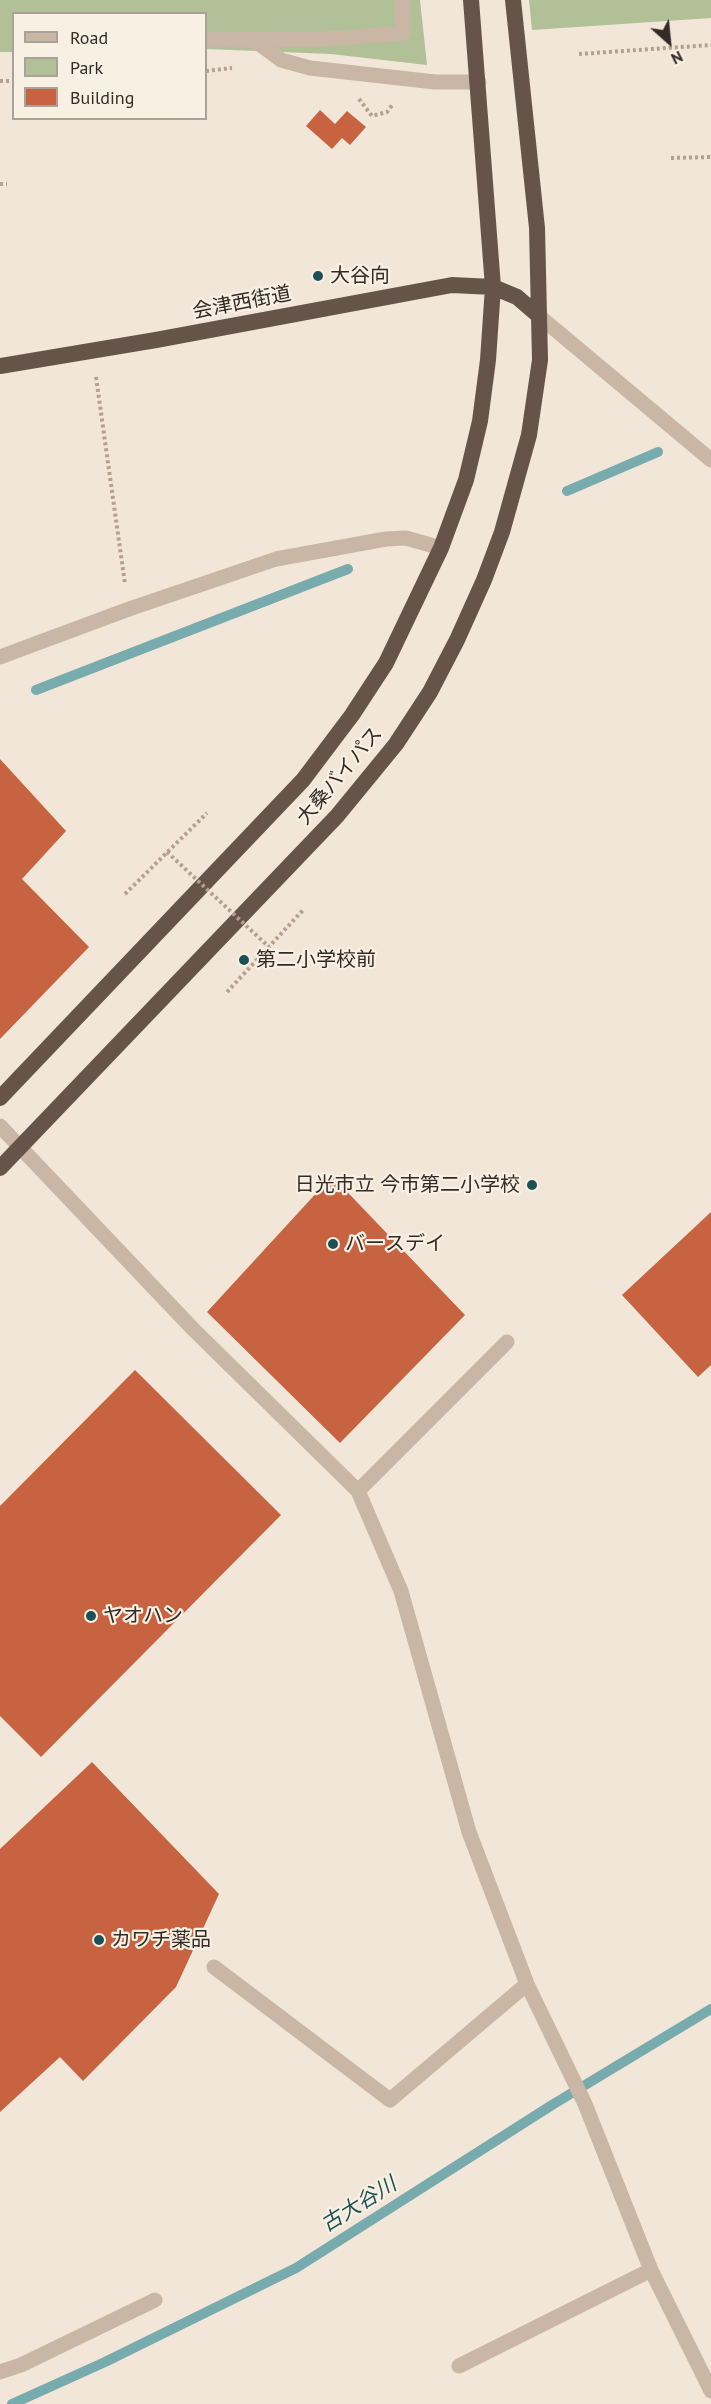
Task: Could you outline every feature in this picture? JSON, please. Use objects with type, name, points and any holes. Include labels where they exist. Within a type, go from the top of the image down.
[{"type":"highway","points":[[471,0],[493,287]]},
{"type":"highway","points":[[513,0],[537,228],[539,316]]},
{"type":"highway","name":"会津西街道","points":[[0,366],[156,340],[452,285],[493,287],[516,297],[539,316]]},
{"type":"highway","name":"大桑バイパス","points":[[0,1098],[303,780],[352,715],[386,663],[441,548],[466,480],[480,421],[488,360],[493,287]]},
{"type":"highway","name":"大桑バイパス","points":[[0,1168],[337,816],[396,744],[430,692],[458,640],[502,532],[529,435],[537,392],[539,316]]},
{"type":"street","points":[[207,40],[327,39],[403,33],[402,0]]},
{"type":"street","points":[[254,40],[281,60],[310,68],[435,82],[479,82]]},
{"type":"street","points":[[539,316],[711,460]]},
{"type":"street","points":[[0,657],[129,609],[276,559],[386,539],[406,538],[441,548]]},
{"type":"street","points":[[0,1126],[193,1329],[358,1491],[401,1591],[469,1832],[526,1984],[585,2104],[651,2270],[711,2391]]},
{"type":"street","points":[[358,1491],[507,1342]]},
{"type":"street","points":[[214,1967],[390,2100],[526,1984]]},
{"type":"street","points":[[459,2366],[651,2270]]},
{"type":"street","points":[[0,2372],[155,2300]]},
{"type":"path","points":[[579,54],[711,45]]},
{"type":"path","points":[[671,158],[711,157]]},
{"type":"path","points":[[0,184],[7,184]]},
{"type":"path","points":[[96,377],[129,609]]},
{"type":"path","points":[[125,894],[207,813]]},
{"type":"path","points":[[167,852],[269,947]]},
{"type":"path","points":[[227,992],[304,909]]},
{"type":"green space","points":[[0,0],[420,0],[427,65],[331,54],[207,49],[207,12],[12,12],[12,52],[0,52]]},
{"type":"green space","points":[[529,0],[711,0],[711,18],[532,30]]},
{"type":"building","points":[[320,110],[335,124],[347,111],[366,127],[350,145],[342,138],[332,149],[306,126]]},
{"type":"building","points":[[0,759],[66,831],[22,879],[89,947],[0,1039]]},
{"type":"building","name":"バースデイ","points":[[332,1176],[465,1315],[340,1443],[207,1312]]},
{"type":"building","points":[[711,1212],[711,1365],[698,1377],[622,1295]]},
{"type":"building","name":"ヤオハン","points":[[135,1370],[281,1515],[41,1757],[0,1716],[0,1506]]},
{"type":"building","name":"カワチ薬品","points":[[92,1762],[219,1894],[176,1987],[83,2081],[60,2057],[0,2112],[0,1849]]},
{"type":"waterway","points":[[567,491],[658,452]]},
{"type":"waterway","points":[[36,690],[348,569]]},
{"type":"waterway","name":"古大谷川","points":[[12,2404],[105,2362],[296,2268],[552,2105],[711,2009]]},
{"type":"place","name":"大谷向","points":[[318,276]]},
{"type":"place","name":"第二小学校前","points":[[244,960]]},
{"type":"place","name":"日光市立 今市第二小学校","points":[[532,1185]]},
{"type":"place","name":"バースデイ","points":[[333,1244]]},
{"type":"place","name":"ヤオハン","points":[[91,1616]]},
{"type":"place","name":"カワチ薬品","points":[[99,1940]]}]
